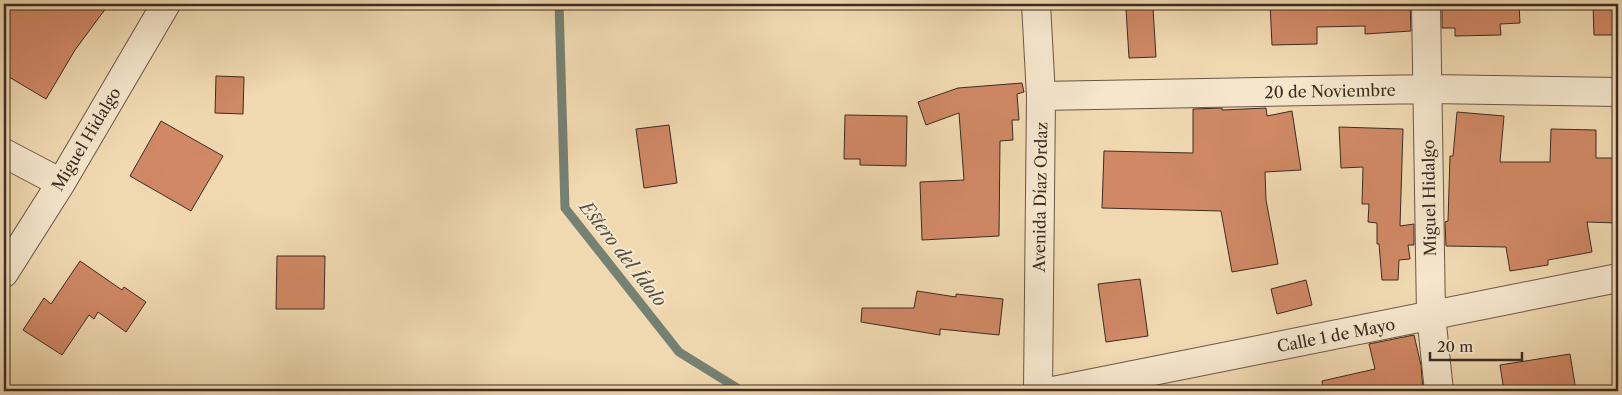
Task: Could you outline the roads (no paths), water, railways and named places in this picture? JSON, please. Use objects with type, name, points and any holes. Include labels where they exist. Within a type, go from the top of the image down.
[{"type":"street","name":"Miguel Hidalgo","points":[[4,273],[61,183],[166,4]]},
{"type":"street","name":"Avenida Díaz Ordaz","points":[[1036,4],[1041,96],[1038,391]]},
{"type":"street","name":"Miguel Hidalgo","points":[[1426,4],[1431,315],[1439,391]]},
{"type":"street","name":"20 de Noviembre","points":[[1041,96],[1428,89],[1618,92]]},
{"type":"street","points":[[4,153],[61,183]]},
{"type":"street","name":"Calle 1 de Mayo","points":[[1053,391],[1618,278]]},
{"type":"waterway","name":"Estero del Ídolo","points":[[559,4],[565,208],[679,352],[742,391]]}]
